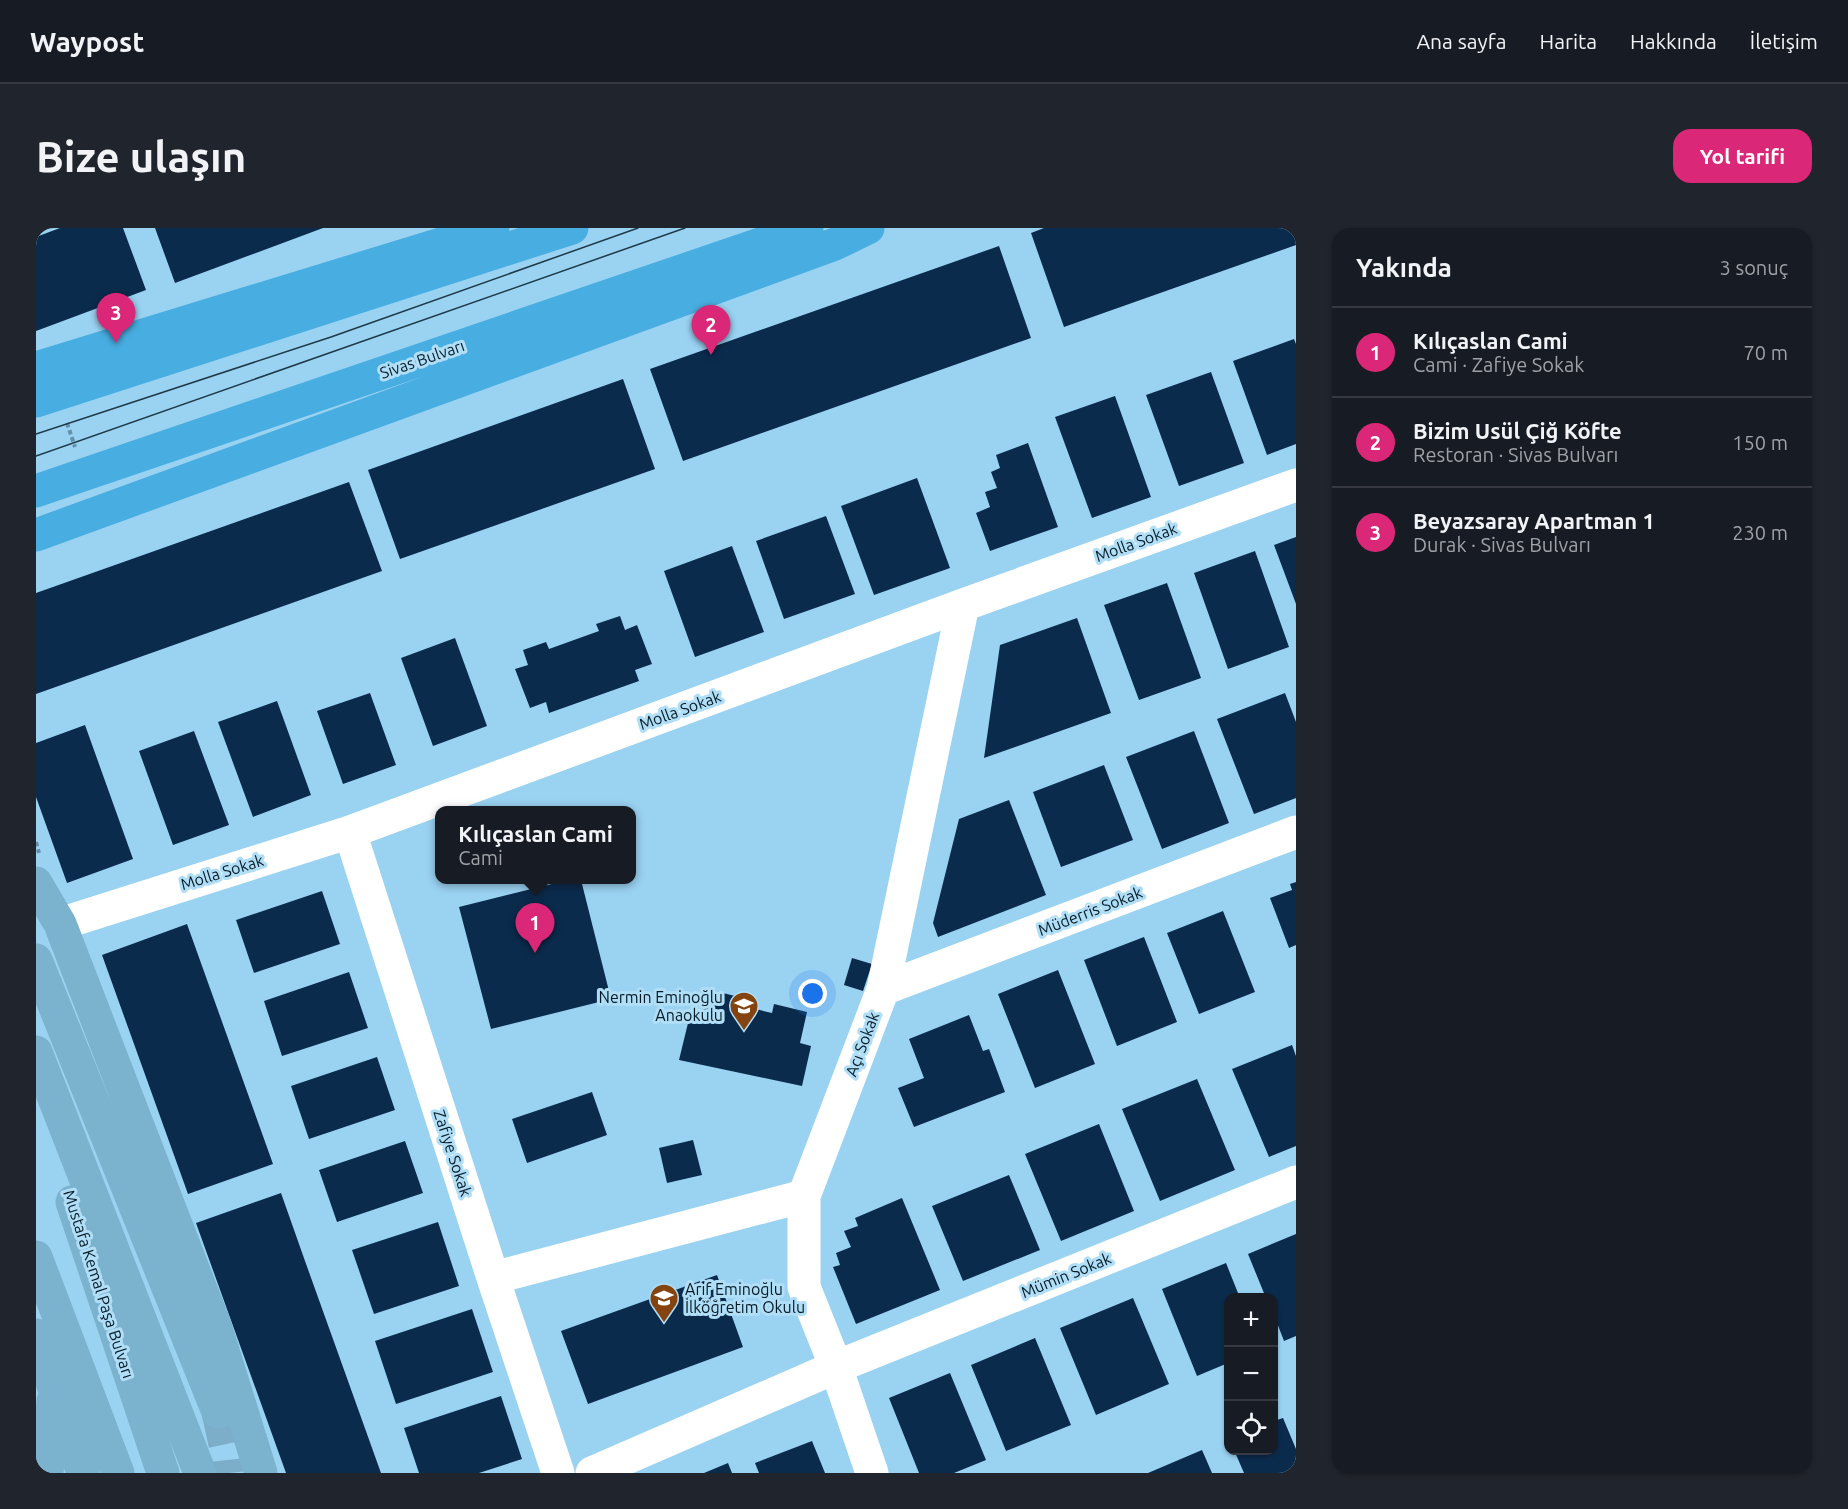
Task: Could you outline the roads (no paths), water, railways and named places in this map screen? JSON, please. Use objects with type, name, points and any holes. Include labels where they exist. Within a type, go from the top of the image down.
[{"type":"highway","points":[[36,368],[493,228]]},
{"type":"highway","points":[[50,407],[572,228]]},
{"type":"highway","name":"Sivas Bulvarı","points":[[36,491],[807,228]]},
{"type":"highway","points":[[36,535],[835,244],[868,228]]},
{"type":"main road","points":[[36,883],[60,924],[216,1328],[261,1473]]},
{"type":"main road","points":[[36,960],[218,1412]]},
{"type":"main road","points":[[36,1053],[200,1473]]},
{"type":"main road","name":"Mustafa Kemal Paşa Bulvarı","points":[[36,1095],[163,1473]]},
{"type":"main road","points":[[36,1257],[118,1473]]},
{"type":"main road","points":[[36,1335],[83,1473]]},
{"type":"main road","points":[[47,1473],[54,1387]]},
{"type":"street","name":"Molla Sokak","points":[[60,924],[350,832],[963,605],[1296,485]]},
{"type":"street","name":"Açı Sokak","points":[[872,1473],[836,1367],[804,1287],[804,1196],[883,989],[963,605]]},
{"type":"street","name":"Zafiye Sokak","points":[[350,832],[558,1473]]},
{"type":"street","name":"Müderris Sokak","points":[[883,989],[1296,832]]},
{"type":"street","name":"Mümin Sokak","points":[[592,1473],[836,1367],[1296,1182]]},
{"type":"street","points":[[493,1278],[804,1196]]},
{"type":"tunnel","points":[[218,1412],[229,1473]]},
{"type":"tram line","points":[[36,434],[331,337],[638,228]]},
{"type":"tram line","points":[[36,456],[685,228]]},
{"type":"place","name":"Beyazsaray Apartman 1","points":[[116,343]]},
{"type":"place","name":"Bizim Usül Çiğ Köfte","points":[[711,355]]},
{"type":"place","name":"Kılıçaslan Cami","points":[[535,953]]},
{"type":"place","name":"Nermin Eminoğlu Anaokulu","points":[[744,1032]]},
{"type":"place","name":"Arif Eminoğlu İlköğretim Okulu","points":[[664,1324]]}]
